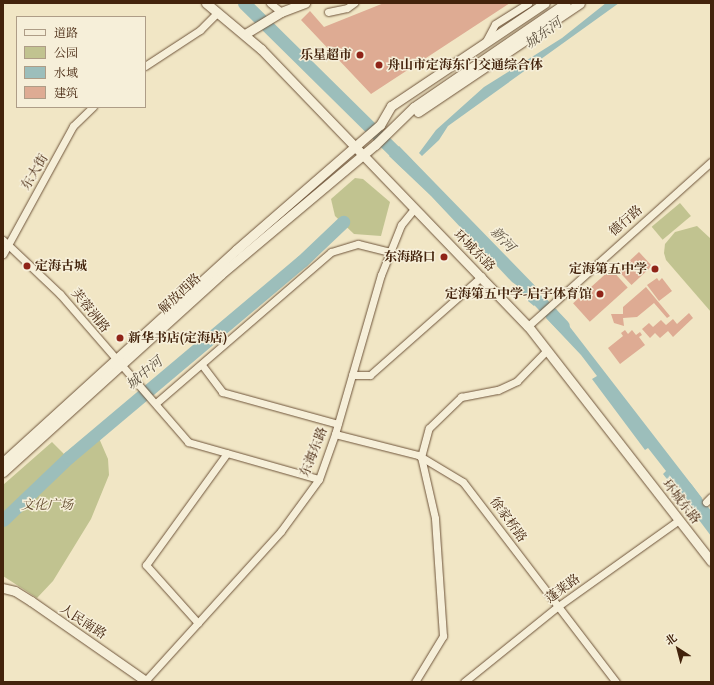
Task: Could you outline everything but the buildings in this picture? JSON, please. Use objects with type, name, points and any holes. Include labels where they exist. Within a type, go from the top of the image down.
[{"type":"street","name":"环城东路","points":[[206,3],[245,34],[322,111],[354,148],[482,276],[528,326],[711,561]]},
{"type":"street","points":[[270,3],[281,12]]},
{"type":"street","points":[[245,34],[281,12],[305,3]]},
{"type":"street","points":[[328,12],[347,8],[354,3]]},
{"type":"street","points":[[485,43],[495,24],[528,3]]},
{"type":"street","points":[[3,462],[120,362],[236,250],[367,137],[380,125],[391,106],[545,3]]},
{"type":"street","points":[[391,131],[414,107],[492,52],[566,3]]},
{"type":"street","points":[[391,131],[580,3]]},
{"type":"street","points":[[146,65],[200,30],[218,12]]},
{"type":"street","points":[[485,43],[492,52]]},
{"type":"street","name":"东大街","points":[[3,254],[5,242],[73,126],[91,108]]},
{"type":"street","name":"解放西路","points":[[3,472],[120,362],[226,269],[391,131]]},
{"type":"street","name":"德行路","points":[[528,326],[556,299],[711,162]]},
{"type":"street","name":"东海东路","points":[[145,681],[282,531],[319,479],[335,434],[390,252],[401,225],[414,209]]},
{"type":"street","name":"芙蓉洲路","points":[[5,242],[60,294],[141,384],[188,442],[319,479]]},
{"type":"street","points":[[154,400],[202,365],[331,252],[358,244],[390,252]]},
{"type":"street","points":[[352,375],[370,375],[482,276]]},
{"type":"street","points":[[415,682],[443,636],[435,518],[421,457],[429,428],[445,410],[461,397],[498,390],[517,381],[547,350]]},
{"type":"street","points":[[202,365],[222,392],[338,424]]},
{"type":"street","name":"徐家桥路","points":[[335,434],[421,457],[470,489],[616,682]]},
{"type":"street","points":[[198,623],[146,565],[227,453]]},
{"type":"street","name":"蓬莱路","points":[[464,682],[558,607],[679,520]]},
{"type":"street","name":"人民南路","points":[[3,588],[25,598],[145,681]]},
{"type":"green space","points":[[355,178],[363,179],[390,202],[381,236],[354,234],[335,216],[331,199]]},
{"type":"green space","points":[[680,203],[691,216],[663,240],[652,227]]},
{"type":"green space","points":[[697,226],[711,239],[711,312],[666,260],[664,253],[665,244],[675,232]]},
{"type":"green space","name":"文化广场","points":[[95,429],[108,459],[109,475],[91,519],[53,581],[37,598],[3,576],[3,485],[52,442],[64,454]]},
{"type":"water","name":"城东河","points":[[606,3],[619,3],[448,126],[439,140],[422,156],[419,153],[436,130],[484,87],[562,38]]},
{"type":"water","name":"新河","points":[[399,146],[543,294],[534,306],[528,301],[529,294],[512,282],[431,196],[389,156]]},
{"type":"water","points":[[556,309],[702,498],[689,507],[663,474],[666,471],[648,448],[645,450],[592,379],[597,376],[581,355],[546,318]]},
{"type":"water","points":[[708,508],[711,511],[711,536],[696,516]]},
{"type":"waterway","name":"新河","points":[[244,3],[406,163]]},
{"type":"waterway","name":"城中河","points":[[3,520],[69,457],[302,261],[343,222]]},
{"type":"waterway","name":"新河","points":[[527,288],[563,326]]},
{"type":"waterway","name":"新河","points":[[686,488],[711,522]]},
{"type":"place","name":"乐星超市","points":[[360,55]]},
{"type":"place","name":"舟山市定海东门交通综合体","points":[[379,65]]},
{"type":"place","name":"东海路口","points":[[444,257]]},
{"type":"place","name":"定海古城","points":[[27,266]]},
{"type":"place","name":"定海第五中学","points":[[655,269]]},
{"type":"place","name":"定海第五中学-启宇体育馆","points":[[600,294]]},
{"type":"place","name":"新华书店(定海店)","points":[[120,338]]}]
